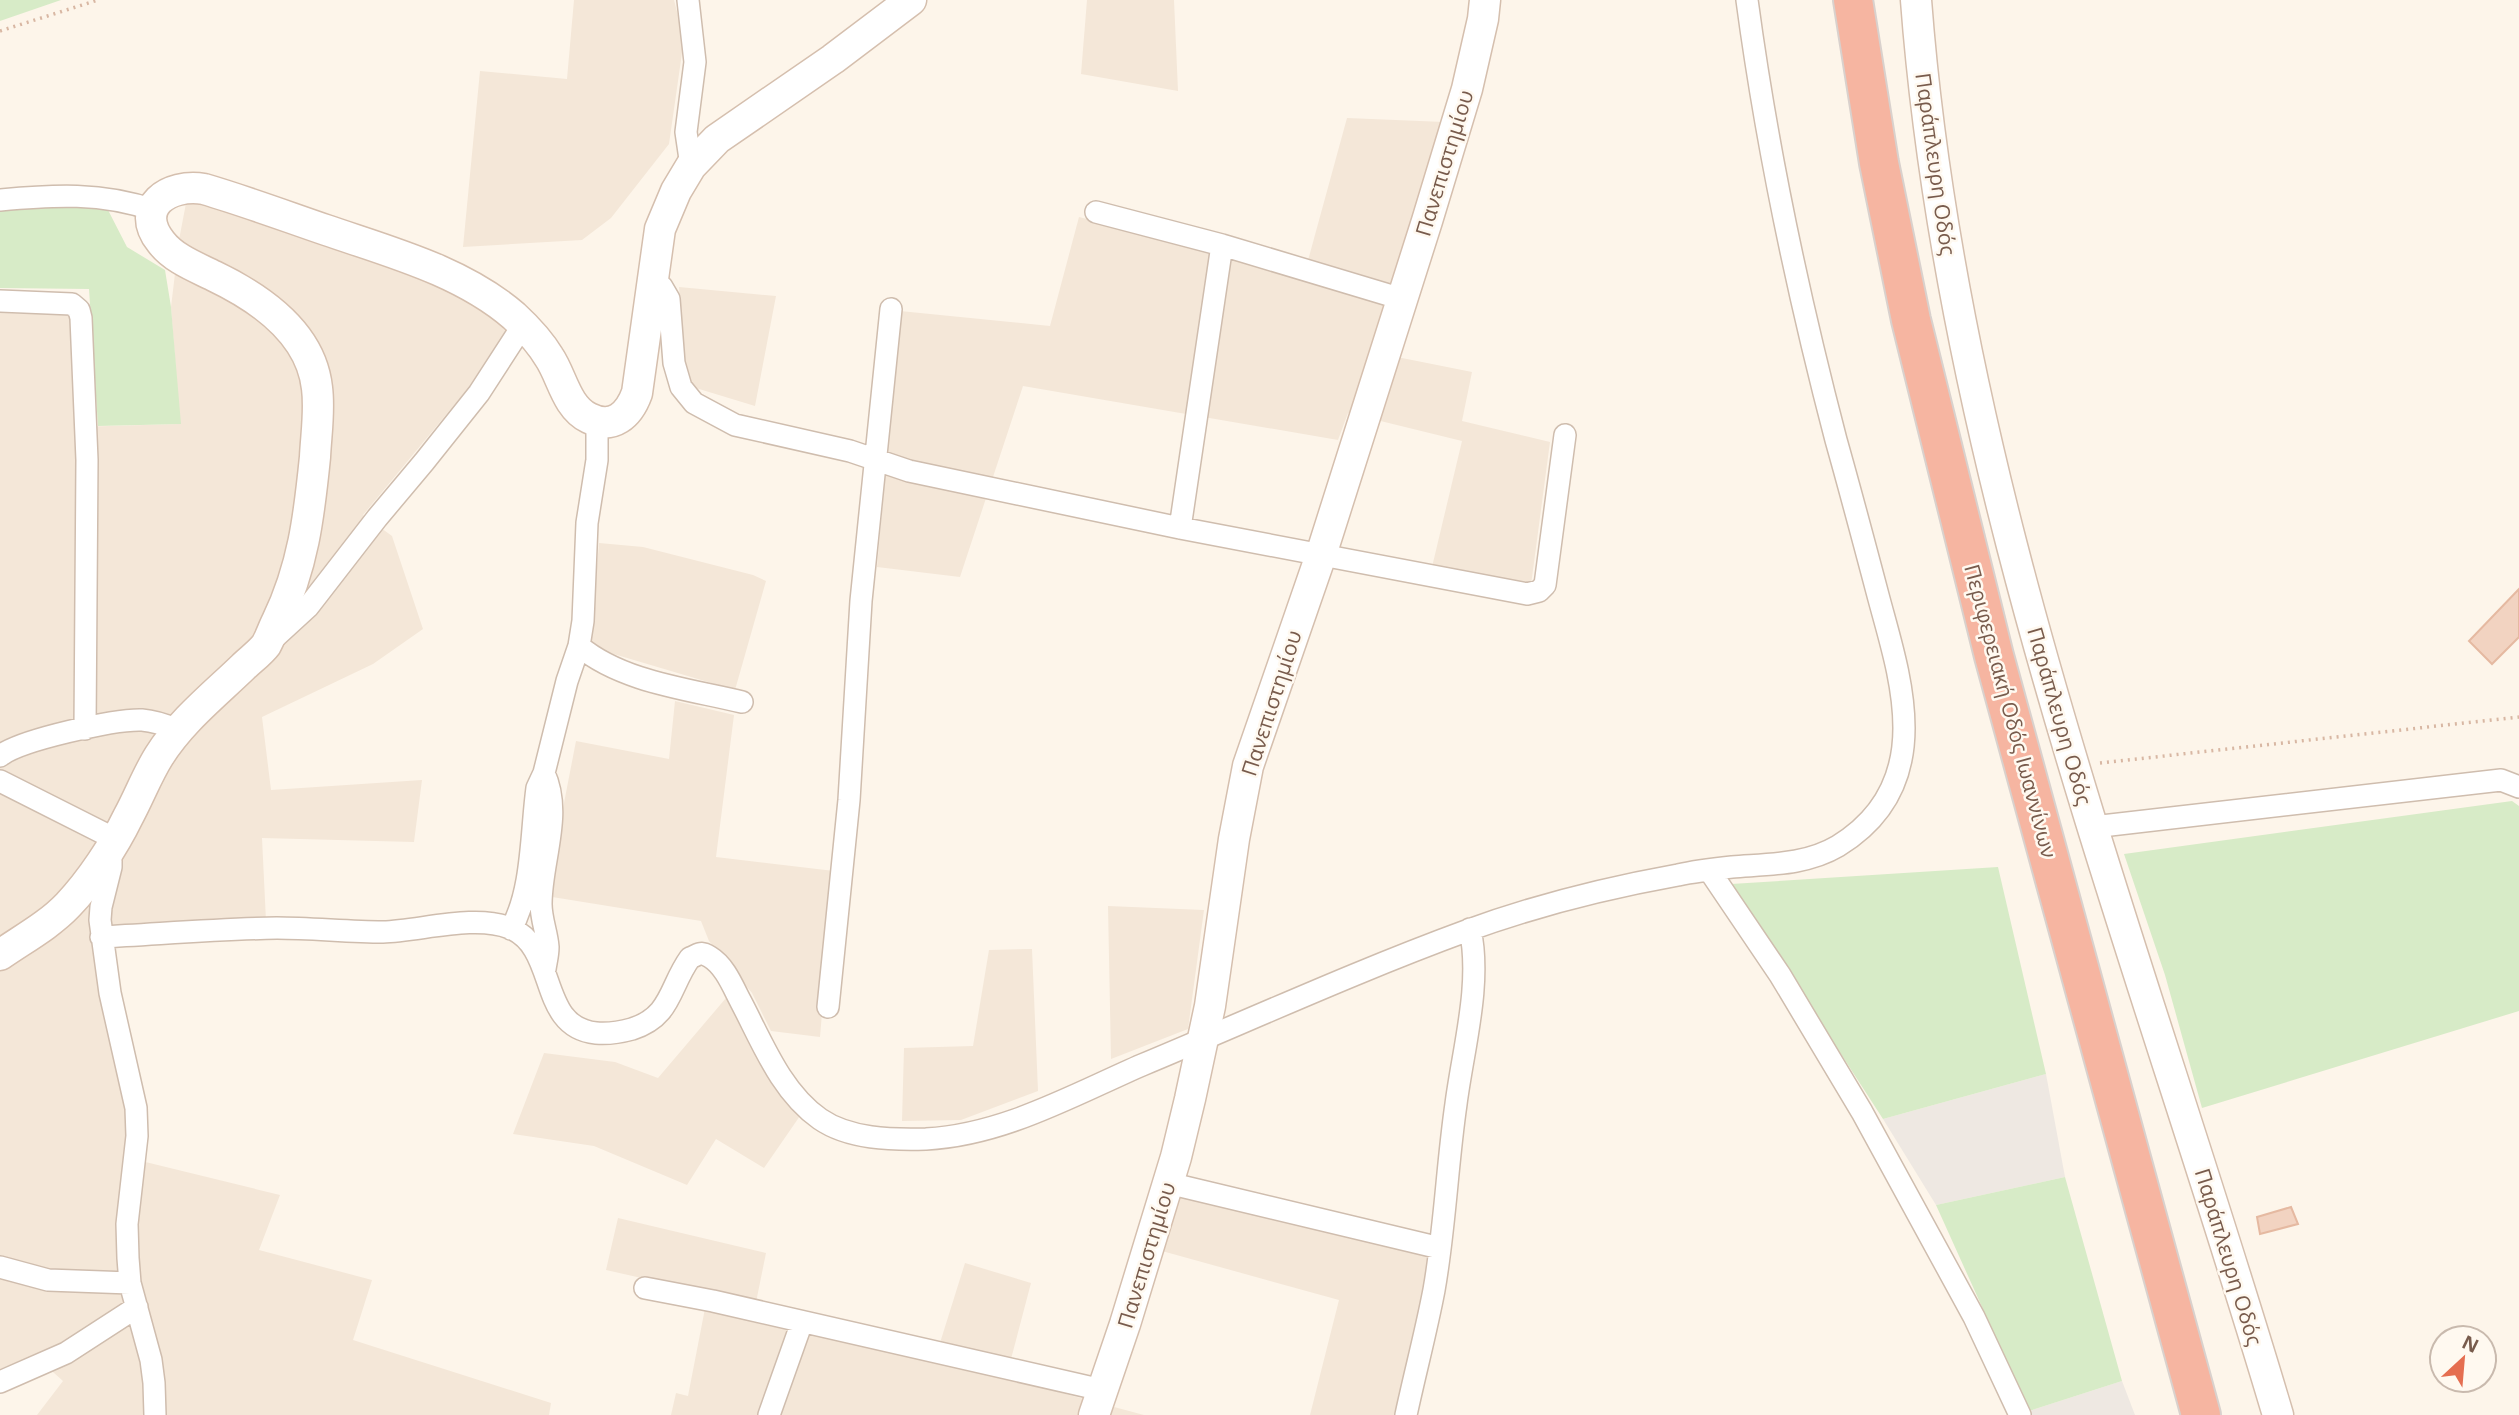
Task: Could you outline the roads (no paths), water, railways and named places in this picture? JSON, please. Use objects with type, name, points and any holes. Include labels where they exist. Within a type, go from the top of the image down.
[{"type":"highway","name":"Περιφερειακή Οδός Ιωαννίνων","points":[[1853,0],[1879,163],[1914,332],[1994,656],[2201,1415]]},
{"type":"street","points":[[688,0],[695,62],[686,132],[691,166]]},
{"type":"street","name":"Πανεπιστημίου","points":[[1098,1403],[1168,1183],[1203,1039],[1248,766],[1321,555],[1467,89],[1485,0]]},
{"type":"street","points":[[102,937],[251,929],[381,932],[467,924],[497,925],[511,929],[529,944],[545,969],[554,1001],[565,1020],[585,1031],[595,1033],[615,1032],[653,1020],[663,1009],[690,958],[696,954],[708,956],[723,971],[778,1072],[803,1105],[823,1121],[840,1129],[891,1139],[925,1139],[978,1132],[1055,1104],[1203,1039],[1470,929],[1542,906],[1639,883],[1709,870],[1804,860],[1835,848],[1878,813],[1887,799],[1897,779],[1904,728],[1898,674],[1791,258],[1771,157],[1747,0]]},
{"type":"street","name":"Παράπλευρη Οδός","points":[[1916,0],[1929,137],[1969,363],[2027,602],[2074,766],[2278,1415]]},
{"type":"street","points":[[265,646],[289,593],[306,540],[317,427],[317,383],[303,350],[281,320],[252,296],[172,253],[156,234],[152,224],[153,210],[160,200],[175,189],[192,187],[219,194],[342,235],[448,275],[479,292],[523,325],[547,353],[573,405],[582,414],[597,421],[610,422],[627,414],[634,401],[643,364],[660,229],[676,191],[691,166],[703,151],[727,132],[833,59],[904,2]]},
{"type":"street","points":[[0,200],[81,195],[119,200],[153,210]]},
{"type":"street","points":[[1096,212],[1222,245],[1402,299]]},
{"type":"street","points":[[1181,528],[1222,245]]},
{"type":"street","points":[[653,280],[664,289],[669,299],[672,348],[677,375],[687,396],[694,403],[735,425],[836,447],[909,471],[1181,528],[1527,594],[1539,592],[1545,585],[1565,435]]},
{"type":"street","points":[[0,301],[72,304],[79,310],[81,318],[87,460],[85,729]]},
{"type":"street","points":[[828,1007],[849,800],[861,601],[891,310]]},
{"type":"street","points":[[0,955],[66,907],[111,846],[159,755],[178,730],[308,607],[479,393],[523,325]]},
{"type":"street","points":[[511,929],[524,894],[537,788],[544,773],[559,706],[579,646],[585,596],[587,523],[597,460],[597,421]]},
{"type":"street","points":[[579,646],[595,660],[629,674],[742,702]]},
{"type":"street","points":[[0,756],[22,745],[85,729],[143,720],[178,730]]},
{"type":"street","points":[[544,773],[549,788],[552,819],[541,892],[541,920],[548,948],[545,969]]},
{"type":"street","points":[[2093,827],[2501,780],[2519,786]]},
{"type":"street","points":[[0,781],[111,846]]},
{"type":"street","points":[[111,846],[111,867],[100,907],[102,937],[110,993],[137,1121],[127,1224],[130,1283],[151,1360],[155,1383],[155,1415]]},
{"type":"street","points":[[1709,870],[1780,975],[1862,1112],[1973,1317],[2020,1415]]},
{"type":"street","points":[[1406,1415],[1434,1290],[1440,1248],[1456,1103],[1469,1023],[1473,978],[1473,941],[1470,929]]},
{"type":"street","points":[[1168,1183],[1440,1248]]},
{"type":"street","points":[[0,1267],[48,1280],[130,1283]]},
{"type":"street","points":[[645,1288],[802,1322],[1098,1403]]},
{"type":"street","points":[[0,1382],[66,1353],[136,1307]]},
{"type":"street","points":[[769,1415],[802,1322]]}]
